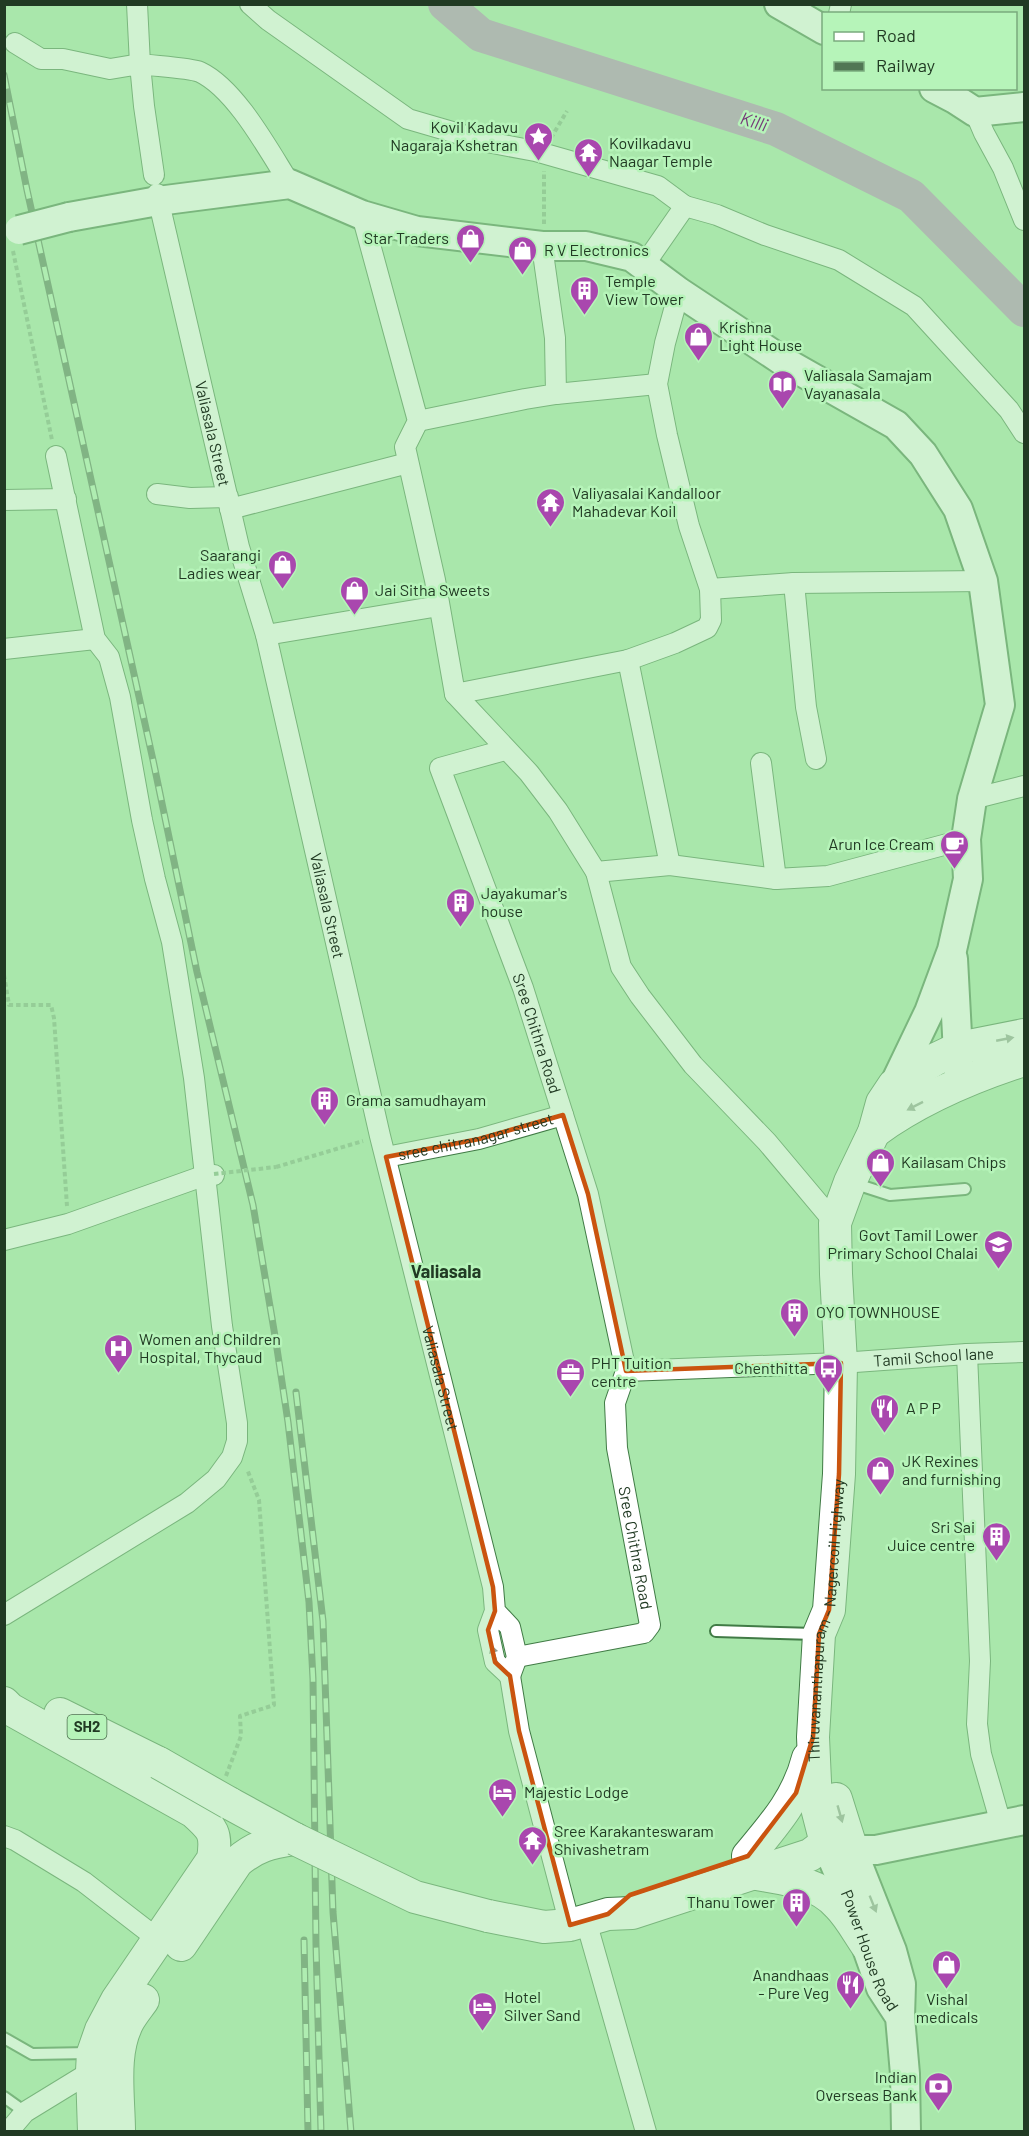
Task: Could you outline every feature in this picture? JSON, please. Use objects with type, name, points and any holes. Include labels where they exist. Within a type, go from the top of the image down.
[{"type":"main road","name":"Thiruvananthapuram - Nagercoil Highway","points":[[839,1846],[816,1804],[813,1737],[839,1474],[841,1364],[835,1223],[850,1182],[874,1132],[882,1103],[894,1085],[936,1059],[959,1048],[1024,1035]]},
{"type":"main road","name":"Thiruvananthapuram - Nagercoil Highway","points":[[874,1132],[898,1114],[959,1083],[1024,1060]]},
{"type":"main road","points":[[119,2132],[118,2061],[122,2036],[129,2020],[237,1862],[264,1844],[295,1839],[415,1897],[488,1916],[577,1922],[632,1913],[750,1865],[810,1855],[839,1846],[832,1753],[835,1637],[824,1622]]},
{"type":"main road","points":[[8,1693],[10,1709],[194,1812],[212,1828],[216,1842],[213,1859],[117,2000],[101,2030],[93,2062],[93,2132]]},
{"type":"main road","name":"SH2","points":[[8,1693],[159,1763],[295,1839]]},
{"type":"main road","points":[[750,1865],[796,1792],[813,1737]]},
{"type":"main road","points":[[224,1800],[238,1827],[241,1844],[237,1862]]},
{"type":"main road","points":[[750,1865],[800,1882],[828,1896],[839,1905],[868,1947]]},
{"type":"street","name":"Valiasala Street","points":[[137,4],[144,106],[156,190],[239,548],[266,635],[386,1157],[493,1587],[495,1611]]},
{"type":"street","points":[[250,4],[268,20],[408,119],[487,142],[535,151],[658,186],[685,206],[717,215],[765,235],[839,260],[914,306],[1009,410],[1024,433]]},
{"type":"street","points":[[779,4],[822,29]]},
{"type":"street","points":[[15,43],[41,59],[63,59],[110,69],[140,64],[199,72],[220,87],[239,107],[290,184]]},
{"type":"street","points":[[938,90],[975,112],[1003,168],[1024,220]]},
{"type":"street","points":[[975,112],[1024,107]]},
{"type":"street","points":[[11,231],[69,217],[156,190],[290,184],[362,215],[417,231],[543,236],[632,257],[679,292],[783,361],[896,425],[923,454],[958,509],[983,581],[1000,705],[972,799],[966,839],[968,879],[952,950],[929,1012],[894,1085]]},
{"type":"street","points":[[644,265],[685,206]]},
{"type":"street","points":[[362,215],[418,422],[405,447],[455,694],[529,773],[558,811],[596,872],[621,967],[640,996],[693,1065],[767,1142],[835,1223]]},
{"type":"street","points":[[543,236],[555,338],[556,394]]},
{"type":"street","points":[[455,694],[628,660],[675,644],[707,628],[711,620],[710,589],[689,526],[657,384],[679,292]]},
{"type":"street","points":[[418,422],[556,394],[657,384]]},
{"type":"street","points":[[4,1615],[188,1503],[216,1479],[232,1457],[237,1441],[237,1423],[222,1326],[208,1175],[172,942],[142,819],[120,697],[109,657],[95,639],[56,456]]},
{"type":"street","points":[[157,494],[229,503],[408,463]]},
{"type":"street","points":[[4,500],[66,499]]},
{"type":"street","points":[[710,589],[794,584],[983,581]]},
{"type":"street","points":[[794,584],[806,707],[816,759]]},
{"type":"street","points":[[266,635],[439,606]]},
{"type":"street","points":[[4,649],[95,639]]},
{"type":"street","points":[[628,660],[670,866]]},
{"type":"street","name":"Sree Chithra Road","points":[[505,750],[440,768],[523,988],[588,1194],[626,1371],[615,1403],[617,1448],[650,1625],[644,1633],[517,1658]]},
{"type":"street","points":[[761,763],[776,879]]},
{"type":"street","points":[[972,799],[1024,786]]},
{"type":"street","points":[[596,872],[670,866],[776,879],[828,876],[966,839]]},
{"type":"street","points":[[952,950],[959,1048],[959,1083]]},
{"type":"street","name":"sree chitranagar street","points":[[386,1157],[479,1139],[563,1114]]},
{"type":"street","points":[[4,1240],[68,1224],[208,1175]]},
{"type":"street","name":"Tamil School lane","points":[[841,1364],[1024,1352]]},
{"type":"street","points":[[839,1846],[876,1850],[1013,1822],[981,1754],[977,1724],[980,1661],[967,1354]]},
{"type":"street","points":[[626,1371],[841,1364]]},
{"type":"street","points":[[510,1676],[495,1662],[488,1630],[495,1611],[510,1627],[517,1658],[510,1676],[519,1731],[577,1922],[646,2132]]},
{"type":"street","points":[[4,1836],[15,1840],[84,1882],[159,1940]]},
{"type":"street","points":[[839,1846],[892,1952],[901,1984],[900,2018]]},
{"type":"street","name":"Power House Road","points":[[839,1846],[881,1988],[900,2018],[905,2074],[906,2132]]},
{"type":"street","points":[[8,2132],[25,2112],[93,2062]]},
{"type":"lane","points":[[850,1182],[890,1195],[964,1189]]},
{"type":"lane","points":[[716,1631],[824,1622]]},
{"type":"lane","points":[[4,2038],[32,2054],[93,2062]]},
{"type":"lane","points":[[4,2097],[25,2112]]},
{"type":"path","points":[[543,236],[545,155],[554,131],[567,111]]},
{"type":"path","points":[[11,231],[56,456]]},
{"type":"path","points":[[4,975],[9,1005],[51,1005],[54,1017],[68,1224]]},
{"type":"path","points":[[208,1175],[276,1167],[381,1136]]},
{"type":"path","points":[[224,1800],[241,1736],[240,1716],[274,1705],[259,1500],[237,1441]]},
{"type":"highlighted area","points":[[563,1115],[588,1194],[626,1371],[841,1363],[839,1474],[829,1610],[819,1634],[813,1737],[796,1793],[748,1856],[630,1895],[608,1914],[570,1925],[519,1731],[510,1676],[495,1662],[488,1630],[495,1611],[493,1587],[386,1157],[479,1139]]},
{"type":"waterway","name":"Killi","points":[[445,4],[481,35],[776,129],[911,196],[1024,310]]},
{"type":"railway","points":[[4,75],[197,972],[253,1205],[276,1342],[288,1422],[309,1602],[313,1679],[321,2132]]},
{"type":"railway","points":[[296,1392],[323,1621],[333,1912],[351,2132]]},
{"type":"railway","points":[[304,1940],[308,2132]]},
{"type":"place","name":"Kovil Kadavu Nagaraja Kshetran","points":[[539,162]]},
{"type":"place","name":"Kovilkadavu Naagar Temple","points":[[588,178]]},
{"type":"place","name":"Star Traders","points":[[470,264]]},
{"type":"place","name":"R V Electronics","points":[[523,276]]},
{"type":"place","name":"Temple View Tower","points":[[584,316]]},
{"type":"place","name":"Krishna Light House","points":[[698,362]]},
{"type":"place","name":"Valiasala Samajam Vayanasala","points":[[783,410]]},
{"type":"place","name":"Valiyasalai Kandalloor Mahadevar Koil","points":[[551,528]]},
{"type":"place","name":"Saarangi Ladies wear","points":[[282,590]]},
{"type":"place","name":"Jai Sitha Sweets","points":[[354,616]]},
{"type":"place","name":"Arun Ice Cream","points":[[955,870]]},
{"type":"place","name":"Jayakumar's house","points":[[460,928]]},
{"type":"place","name":"Grama samudhayam","points":[[325,1126]]},
{"type":"place","name":"Kailasam Chips","points":[[880,1188]]},
{"type":"place","name":"Govt Tamil Lower Primary School Chalai","points":[[999,1270]]},
{"type":"place","name":"OYO TOWNHOUSE","points":[[795,1338]]},
{"type":"place","name":"Women and Children Hospital, Thycaud","points":[[118,1374]]},
{"type":"place","name":"Chenthitta","points":[[829,1394]]},
{"type":"place","name":"PHT Tuition centre","points":[[570,1398]]},
{"type":"place","name":"A P P","points":[[885,1434]]},
{"type":"place","name":"JK Rexines and furnishing","points":[[881,1496]]},
{"type":"place","name":"Sri Sai Juice centre","points":[[996,1562]]},
{"type":"place","name":"Majestic Lodge","points":[[503,1818]]},
{"type":"place","name":"Sree Karakanteswaram Shivashetram","points":[[533,1866]]},
{"type":"place","name":"Thanu Tower","points":[[796,1928]]},
{"type":"place","name":"Vishal medicals","points":[[947,1990]]},
{"type":"place","name":"Anandhaas - Pure Veg","points":[[850,2010]]},
{"type":"place","name":"Hotel Silver Sand","points":[[483,2032]]},
{"type":"place","name":"Indian Overseas Bank","points":[[938,2112]]},
{"type":"district","name":"Valiasala","points":[[446,1272]]}]
